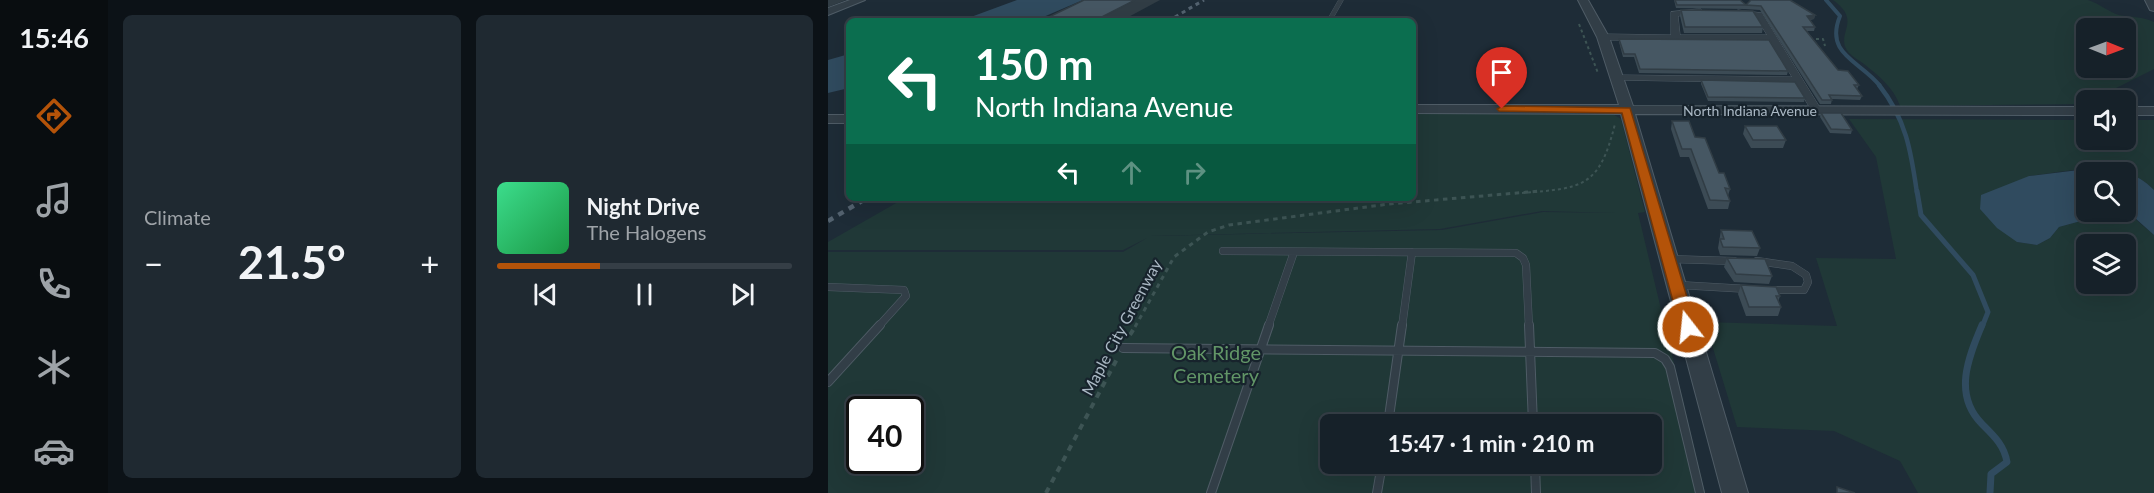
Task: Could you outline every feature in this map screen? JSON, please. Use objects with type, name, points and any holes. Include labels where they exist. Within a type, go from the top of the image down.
[{"type":"street","points":[[828,12],[860,0]]},
{"type":"street","points":[[1583,0],[1603,37],[1618,78],[1735,493]]},
{"type":"street","points":[[2150,0],[2154,8]]},
{"type":"street","points":[[1676,38],[1673,16],[1676,12],[1704,11]]},
{"type":"street","points":[[1725,12],[1755,13],[1817,111]]},
{"type":"street","points":[[1603,37],[1772,38]]},
{"type":"street","points":[[1618,78],[1797,80]]},
{"type":"street","name":"North Indiana Avenue","points":[[1416,109],[2076,111]]},
{"type":"street","points":[[2136,111],[2154,111]]},
{"type":"street","points":[[828,119],[846,119]]},
{"type":"lane","points":[[1331,18],[1341,0]]},
{"type":"lane","points":[[1223,251],[1506,252],[1523,258],[1526,266],[1533,414]]},
{"type":"lane","points":[[1211,493],[1294,252]]},
{"type":"lane","points":[[1389,414],[1412,252]]},
{"type":"lane","points":[[1669,259],[1782,263],[1799,270],[1806,278],[1807,286],[1804,290],[1790,291],[1676,285]]},
{"type":"lane","points":[[828,287],[893,287],[904,290],[906,296],[828,382]]},
{"type":"lane","points":[[1123,348],[1655,352],[1665,359],[1670,367],[1700,493]]},
{"type":"lane","points":[[1377,493],[1380,474]]},
{"type":"lane","points":[[1535,474],[1536,493]]},
{"type":"path","points":[[1803,39],[1823,39],[1825,46]]},
{"type":"path","name":"Maple City Greenway","points":[[1046,493],[1174,257],[1208,232],[1261,219],[1389,204],[1545,192]]},
{"type":"green space","points":[[1833,0],[2088,0],[2119,15],[2141,18],[2154,22],[2154,69],[2136,78],[2112,90],[2076,90],[2076,104],[1900,106],[1885,83],[1849,53],[1844,40],[1846,15]]},
{"type":"green space","name":"Oak Ridge Cemetery","points":[[1416,112],[1611,113],[1621,119],[1645,212],[1638,213],[1705,493],[828,493],[828,252],[1123,252],[1147,238],[1123,250],[828,250],[828,242],[900,201],[1416,201]],"holes":[[[1542,211],[1617,213],[1543,212],[1442,230],[1150,236],[1440,229]]]},
{"type":"green space","points":[[1849,119],[2076,120],[2076,150],[2136,150],[2136,120],[2154,120],[2154,190],[2136,178],[2136,162],[2076,162],[2076,170],[2029,176],[2017,242],[2037,245],[2050,238],[2059,227],[2077,222],[2136,222],[2136,220],[2154,235],[2154,493],[1918,493],[1900,461],[1834,431],[1737,427],[1705,322],[1837,326],[1816,258],[1896,259],[1876,157]]},
{"type":"water","points":[[1017,0],[1083,0],[1041,18],[968,18]]},
{"type":"water","points":[[846,55],[846,89],[828,93],[828,60]]},
{"type":"water","points":[[2076,170],[2077,222],[2059,227],[2050,238],[2037,245],[2017,242],[1997,228],[1980,209],[1981,195],[2029,176]]},
{"type":"water","points":[[2136,177],[2154,190],[2154,235],[2136,219]]},
{"type":"building","points":[[1084,0],[1135,0],[1100,18],[1047,18]]},
{"type":"building","points":[[1675,0],[1740,0],[1746,5],[1677,5]]},
{"type":"building","points":[[1751,0],[1790,0],[1815,15],[1807,16],[1815,27],[1803,27],[1838,70],[1848,71],[1859,85],[1854,85],[1862,96],[1829,95],[1832,100],[1822,100],[1761,6],[1746,5]]},
{"type":"building","points":[[1681,10],[1753,11],[1763,27],[1685,27]]},
{"type":"building","points":[[1619,39],[1769,40],[1788,71],[1640,69],[1635,54],[1624,54]]},
{"type":"building","points":[[1701,80],[1795,82],[1805,98],[1708,97]]},
{"type":"building","points":[[1821,113],[1841,113],[1852,130],[1831,129]]},
{"type":"building","points":[[1672,121],[1689,121],[1695,137],[1705,138],[1719,173],[1724,173],[1730,189],[1725,188],[1730,201],[1710,200],[1691,149],[1682,149]]},
{"type":"building","points":[[1745,126],[1777,126],[1786,140],[1753,140]]},
{"type":"building","points":[[1721,230],[1752,231],[1760,248],[1723,247],[1720,239],[1724,239]]},
{"type":"building","points":[[1727,258],[1765,259],[1772,276],[1736,274]]},
{"type":"building","points":[[1741,285],[1776,287],[1780,296],[1776,296],[1781,307],[1749,307]]},
{"type":"building","points":[[1837,487],[1855,493],[1837,493]]},
{"type":"waterway","points":[[1826,0],[1840,16],[1836,29],[1841,49],[1880,86]]},
{"type":"waterway","points":[[1879,85],[1895,110],[1906,136],[1917,193]]},
{"type":"waterway","points":[[1917,191],[1921,215],[1973,275],[1988,312],[1982,327]]},
{"type":"waterway","points":[[1982,325],[1968,363],[1966,389],[1973,413],[1998,441],[2007,462],[1991,474],[1990,493]]},
{"type":"railway","points":[[1173,18],[1204,0]]},
{"type":"railway","points":[[828,221],[862,201]]},
{"type":"route","points":[[1502,109],[1627,110],[1688,327]]}]
